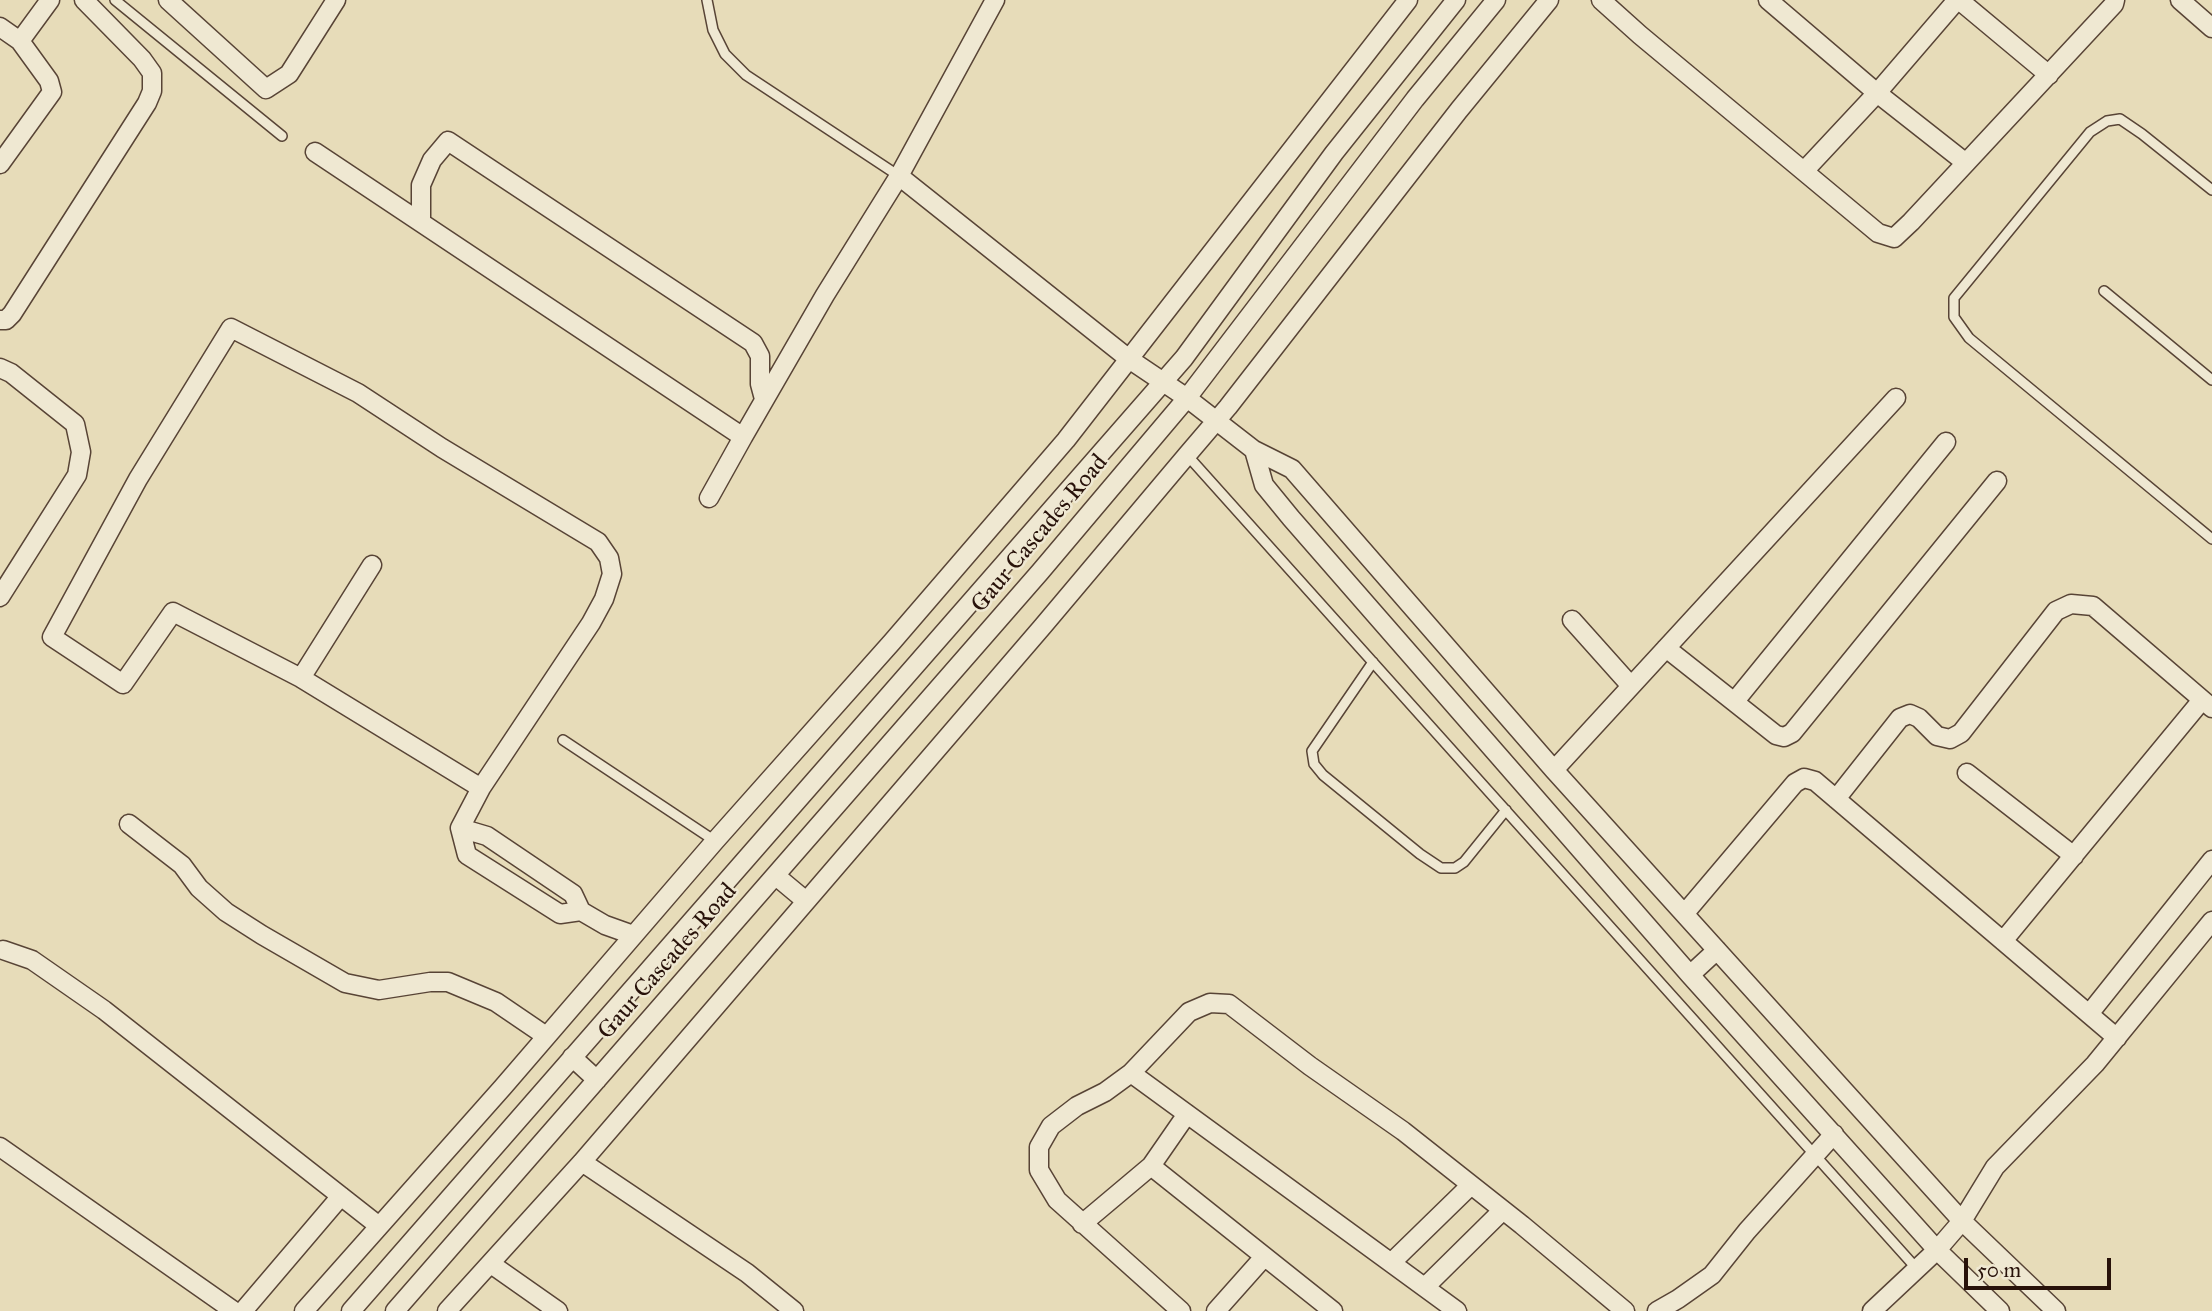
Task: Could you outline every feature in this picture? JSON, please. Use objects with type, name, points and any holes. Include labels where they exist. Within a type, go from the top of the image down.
[{"type":"street","points":[[20,41],[50,0]]},
{"type":"street","points":[[0,320],[6,320],[12,314],[148,103],[152,90],[152,73],[83,0]]},
{"type":"street","points":[[168,0],[266,89],[289,74],[337,0]]},
{"type":"street","points":[[709,498],[764,399],[899,176],[996,0]]},
{"type":"street","points":[[304,1311],[892,642],[1057,450],[1408,0]]},
{"type":"street","name":"Gaur Cascades Road","points":[[351,1311],[1184,358],[1334,153],[1456,0]]},
{"type":"street","name":"Gaur Cascades Road","points":[[395,1311],[1040,572],[1187,398],[1416,99],[1496,0]]},
{"type":"street","points":[[447,1311],[582,1162],[1187,455],[1549,0]]},
{"type":"street","points":[[1601,0],[1878,233],[1894,238],[2049,75],[2115,0]]},
{"type":"street","points":[[1768,0],[1877,93],[1966,163]]},
{"type":"street","points":[[1805,170],[1958,0],[2049,75]]},
{"type":"street","points":[[2180,0],[2212,28]]},
{"type":"street","points":[[0,27],[20,41],[49,81],[52,92],[0,164]]},
{"type":"street","points":[[421,221],[421,185],[432,160],[448,141],[753,343],[760,356],[760,384],[764,399]]},
{"type":"street","points":[[315,152],[743,437]]},
{"type":"street","points":[[899,176],[1129,359],[1187,398],[1254,450],[1292,469],[1554,770],[1962,1221],[2056,1311]]},
{"type":"street","points":[[481,788],[301,678],[173,612],[123,684],[52,637],[138,479],[231,328],[358,393],[442,448],[598,542],[609,558],[612,574],[604,599],[591,623],[481,788],[460,828],[467,855],[560,914],[581,911]]},
{"type":"street","points":[[0,368],[75,424],[81,452],[76,475],[0,597]]},
{"type":"street","points":[[1554,770],[1896,398]]},
{"type":"street","points":[[1735,701],[1946,442]]},
{"type":"street","points":[[1254,450],[1264,485],[1291,518],[1690,975],[1937,1250],[2000,1311]]},
{"type":"street","points":[[1666,648],[1776,735],[1784,737],[1792,733],[1997,481]]},
{"type":"street","points":[[301,678],[372,565]]},
{"type":"street","points":[[1836,799],[1900,718],[1910,714],[1919,718],[1937,736],[1950,738],[1961,733],[2056,611],[2071,604],[2094,606],[2207,704],[2074,856],[2004,941]]},
{"type":"street","points":[[1572,620],[1632,685]]},
{"type":"street","points":[[1967,773],[2074,856]]},
{"type":"street","points":[[1685,913],[1795,783],[1804,778],[1815,781],[2117,1038]]},
{"type":"street","points":[[129,824],[182,865],[199,888],[226,912],[345,983],[379,990],[448,982],[496,1002],[546,1037]]},
{"type":"street","points":[[460,828],[488,836],[573,894],[581,911],[605,925],[633,935]]},
{"type":"street","points":[[2090,1014],[2212,860]]},
{"type":"street","points":[[776,876],[806,901]]},
{"type":"street","points":[[1872,1311],[1937,1250],[1962,1221],[1995,1167],[2095,1064],[2212,921]]},
{"type":"street","points":[[3,950],[32,960],[104,1010],[379,1226]]},
{"type":"street","points":[[1690,975],[1717,950]]},
{"type":"street","points":[[1181,1311],[1057,1200],[1039,1170],[1039,1147],[1051,1126],[1077,1106],[1105,1092],[1131,1073],[1189,1012],[1210,1003],[1229,1004],[1310,1066],[1394,1124],[1625,1311]]},
{"type":"street","name":"Gaur Cascades Road","points":[[572,1057],[597,1080]]},
{"type":"street","points":[[1131,1073],[1457,1311]]},
{"type":"street","points":[[1082,1224],[1151,1166],[1186,1114]]},
{"type":"street","points":[[1657,1311],[1678,1300],[1712,1275],[1746,1231],[1834,1134]]},
{"type":"street","points":[[0,1147],[234,1311]]},
{"type":"street","points":[[582,1162],[747,1273],[794,1311]]},
{"type":"street","points":[[1151,1166],[1332,1311]]},
{"type":"street","points":[[1391,1262],[1471,1185]]},
{"type":"street","points":[[243,1311],[341,1196]]},
{"type":"street","points":[[1425,1287],[1503,1210]]},
{"type":"street","points":[[1216,1311],[1264,1257]]},
{"type":"street","points":[[491,1264],[558,1311]]},
{"type":"lane","points":[[115,0],[282,136]]},
{"type":"lane","points":[[707,0],[713,30],[725,54],[746,75],[899,176]]},
{"type":"lane","points":[[2212,190],[2120,119],[2107,121],[2090,132],[1954,298],[1954,317],[1969,338],[2212,539]]},
{"type":"lane","points":[[2104,291],[2212,380]]},
{"type":"lane","points":[[1187,455],[1917,1269]]},
{"type":"lane","points":[[1373,662],[1312,751],[1314,764],[1420,854],[1441,868],[1455,868],[1464,862],[1506,810]]},
{"type":"lane","points":[[563,740],[715,841]]}]
